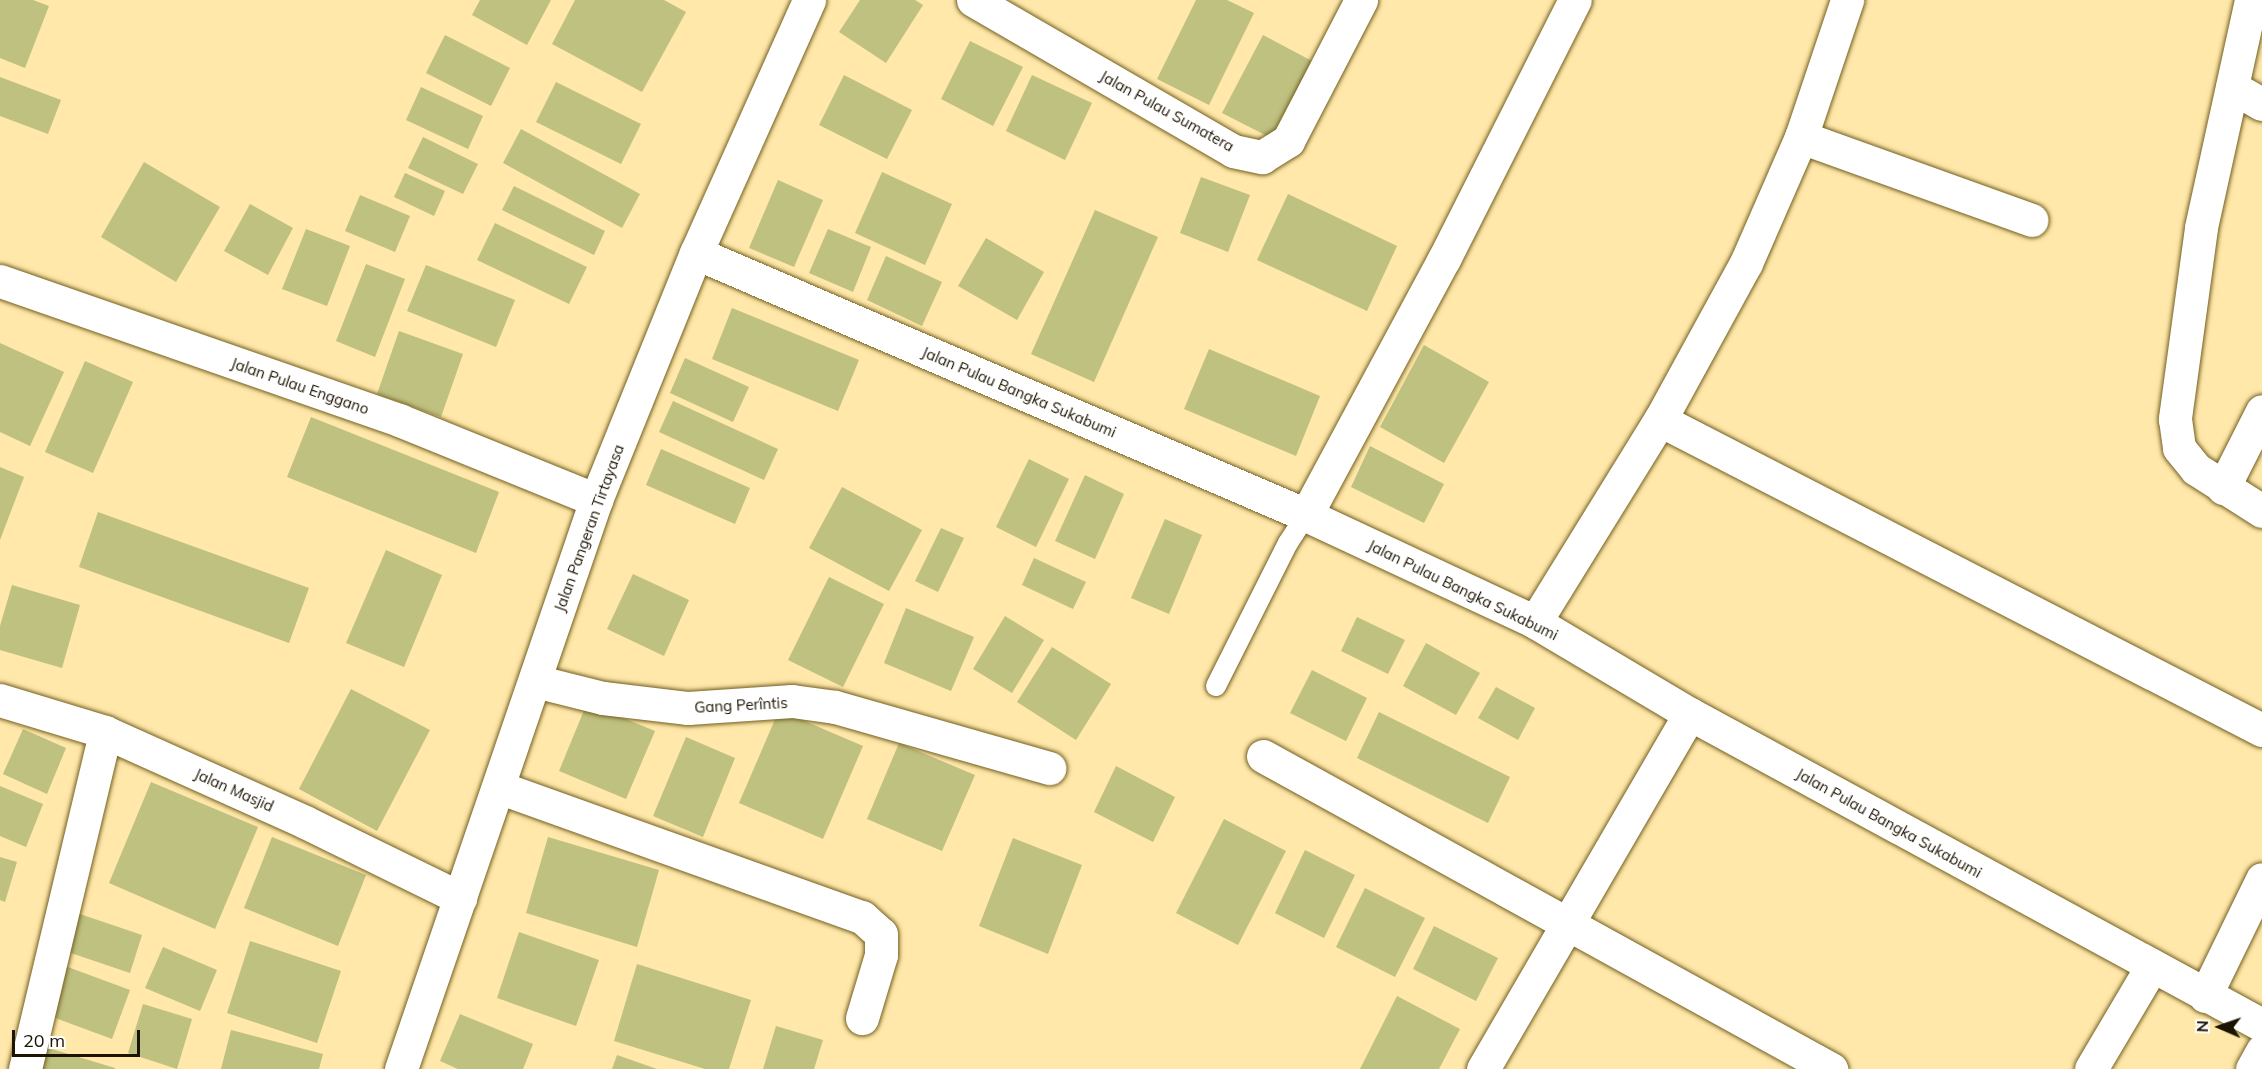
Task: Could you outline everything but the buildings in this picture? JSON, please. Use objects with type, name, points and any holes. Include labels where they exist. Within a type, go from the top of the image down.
[{"type":"street","name":"Jalan Pangeran Tirtayasa","points":[[401,1069],[596,500],[696,253],[809,0]]},
{"type":"street","name":"Jalan Pulau Sumatera","points":[[973,0],[1233,151],[1262,157],[1288,141],[1360,0]]},
{"type":"street","points":[[1306,515],[1444,259],[1575,0]]},
{"type":"street","points":[[1535,621],[1660,420],[1746,263],[1801,137],[1847,0]]},
{"type":"street","points":[[2251,0],[2201,228],[2175,419],[2179,448],[2196,469],[2262,511]]},
{"type":"street","points":[[2232,87],[2262,104]]},
{"type":"street","points":[[1801,137],[2032,220]]},
{"type":"street","name":"Jalan Pulau Bangka Sukabumi","points":[[696,253],[1306,515],[1535,621],[1690,714],[2205,996],[2262,1024]]},
{"type":"street","name":"Jalan Pulau Enggano","points":[[0,281],[399,420],[596,500]]},
{"type":"street","points":[[2223,488],[2262,411]]},
{"type":"street","points":[[1660,420],[2262,729]]},
{"type":"street","name":"Gang Perîntis","points":[[535,681],[603,698],[688,708],[792,701],[835,707],[1049,768]]},
{"type":"street","name":"Jalan Masjid","points":[[0,700],[105,732],[305,822],[460,898]]},
{"type":"street","points":[[1483,1069],[1690,714]]},
{"type":"street","points":[[25,1069],[105,732]]},
{"type":"street","points":[[1263,756],[1831,1069]]},
{"type":"street","points":[[498,787],[862,917],[881,934],[881,955],[862,1018]]},
{"type":"street","points":[[2205,996],[2262,879]]},
{"type":"street","points":[[2091,1069],[2152,966]]},
{"type":"street","points":[[2252,1069],[2262,1051]]},
{"type":"lane","points":[[1216,686],[1288,543],[1306,515]]}]
